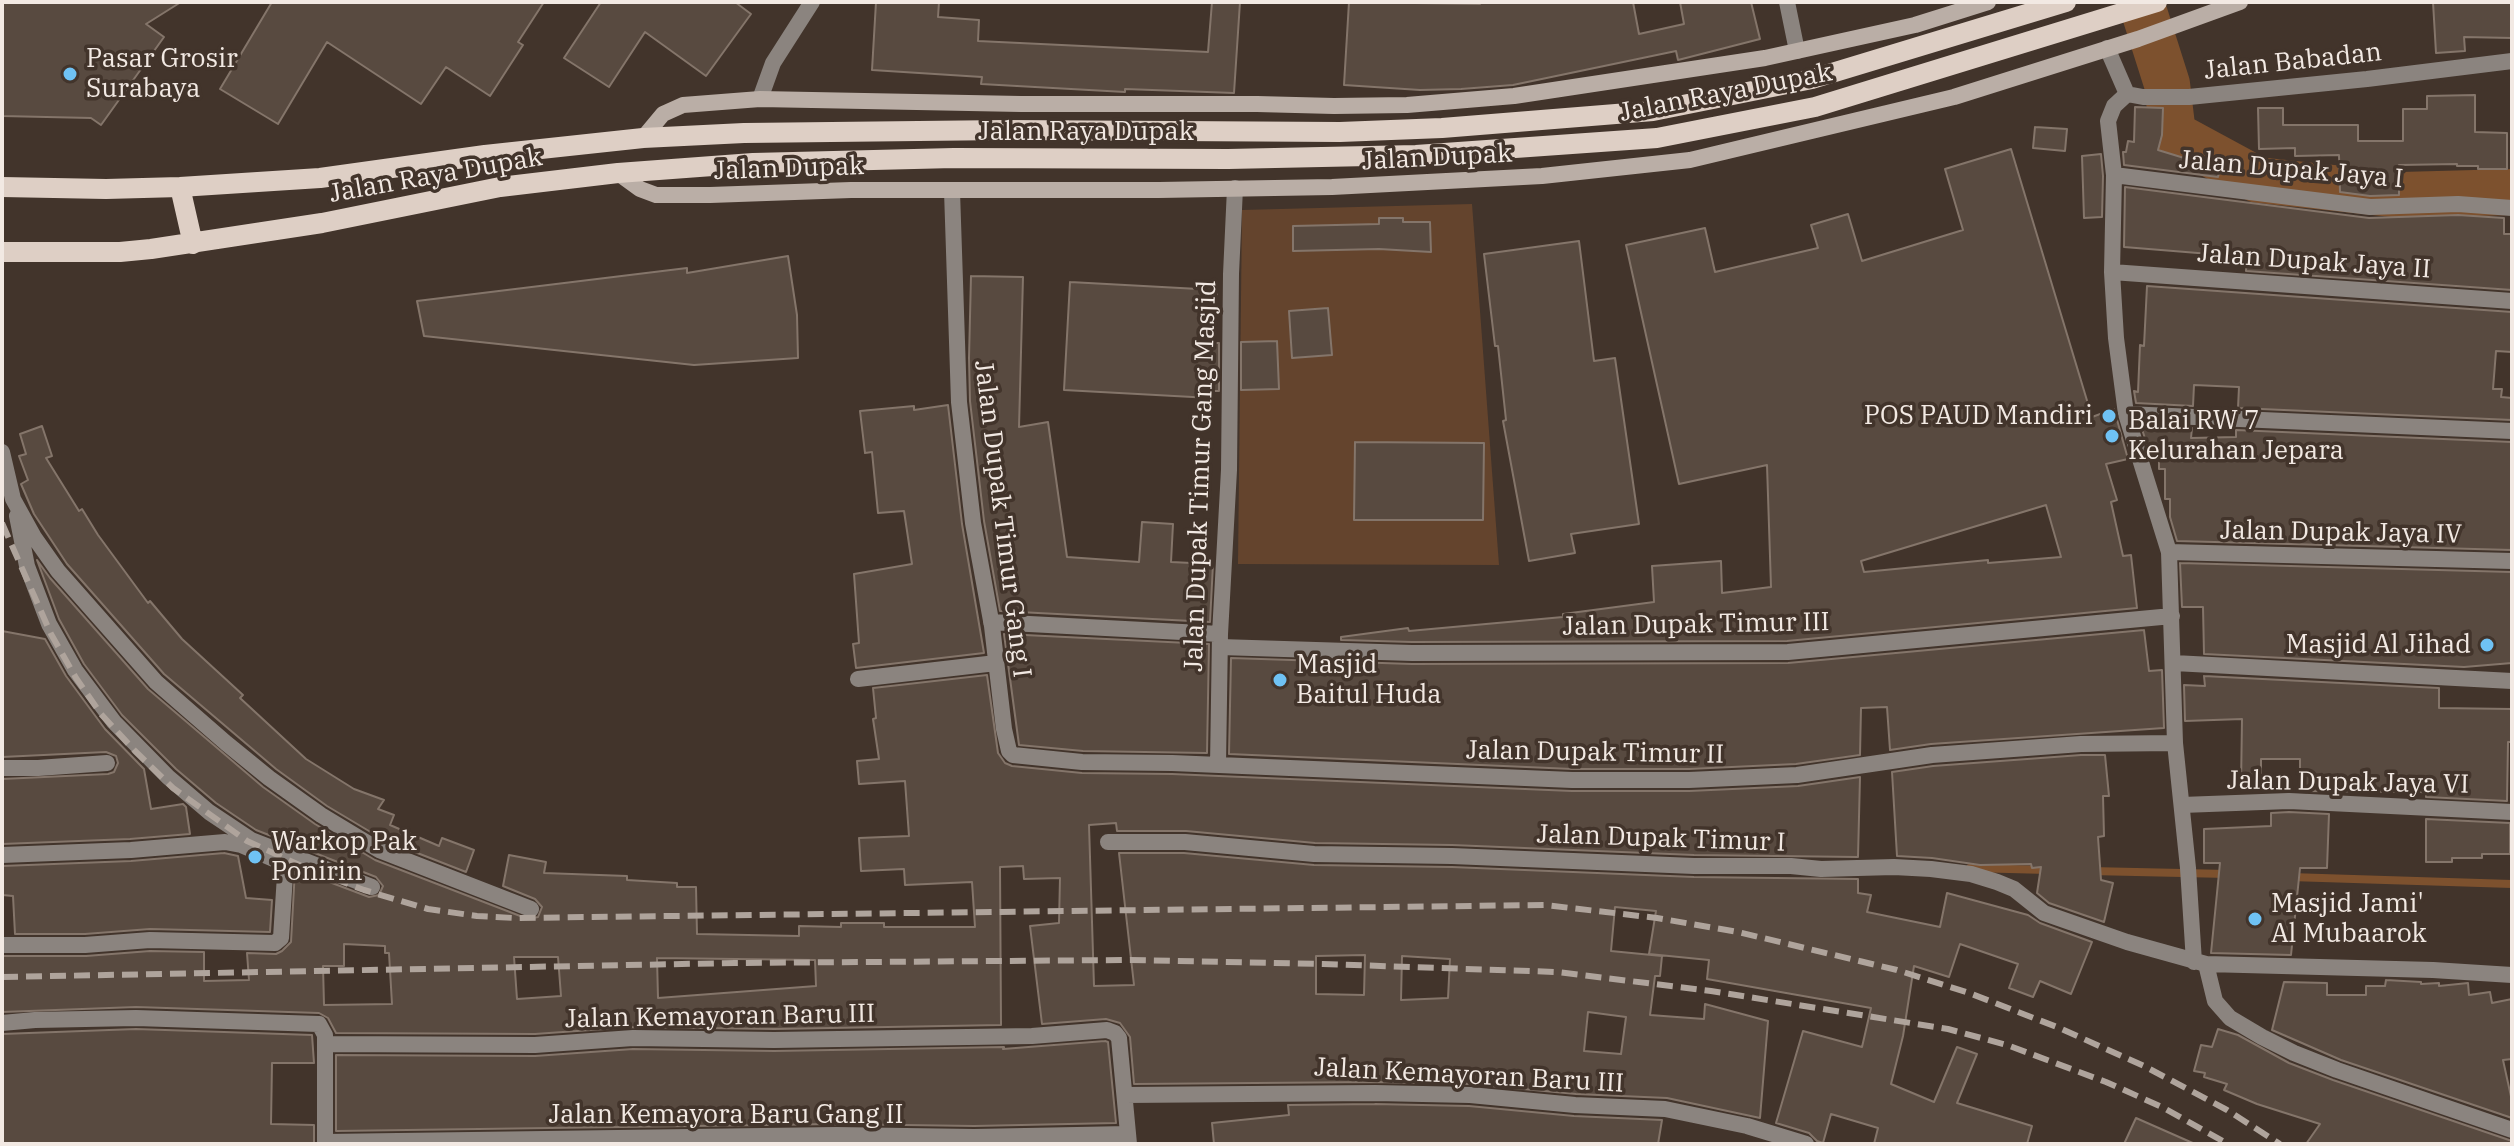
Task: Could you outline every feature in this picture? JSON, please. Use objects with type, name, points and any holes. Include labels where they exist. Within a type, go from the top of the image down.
[{"type":"main road","name":"Jalan Dupak","points":[[643,138],[663,114],[683,105],[760,99],[1334,106],[1485,99],[1765,58],[1915,25],[1988,2]]},
{"type":"main road","name":"Jalan Raya Dupak","points":[[2,187],[180,187],[320,178],[485,155],[643,138],[744,133],[1091,130],[1340,132],[1442,128],[1653,111],[1812,79],[2066,2]]},
{"type":"main road","name":"Jalan Raya Dupak","points":[[2,252],[120,252],[193,244],[322,223],[500,187],[618,173],[753,163],[1432,154],[1657,138],[1815,107],[2156,2]]},
{"type":"main road","name":"Jalan Dupak","points":[[618,173],[640,189],[656,195],[851,190],[1332,187],[1542,176],[1690,160],[1954,97],[2138,39],[2240,2]]},
{"type":"main road","points":[[1864,63],[1880,115]]},
{"type":"main road","points":[[1483,124],[1485,99]]},
{"type":"main road","points":[[1091,130],[1092,104]]},
{"type":"main road","points":[[180,187],[193,244]]},
{"type":"street","points":[[760,99],[773,63],[812,2]]},
{"type":"street","points":[[1787,2],[1797,51]]},
{"type":"street","points":[[2107,48],[2135,96],[2114,106],[2108,121],[2114,175],[2112,272],[2116,338],[2126,414],[2169,552],[2175,743],[2200,963],[2215,1001],[2230,1018],[2262,1037],[2337,1070],[2512,1130]]},
{"type":"street","name":"Jalan Babadan","points":[[2135,96],[2189,97],[2512,61]]},
{"type":"street","name":"Jalan Dupak Jaya I","points":[[2114,175],[2370,207],[2458,204],[2512,208]]},
{"type":"street","name":"Jalan Dupak Timur Gang Masjid","points":[[1218,765],[1235,188]]},
{"type":"street","name":"Jalan Dupak Timur Gang I","points":[[952,191],[959,402],[973,523],[991,622],[1004,729],[1009,751],[1013,755]]},
{"type":"street","name":"Jalan Dupak Jaya II","points":[[2112,272],[2512,301]]},
{"type":"street","points":[[2126,414],[2512,431]]},
{"type":"street","points":[[2,452],[27,566],[49,624],[75,670],[114,722],[168,777],[209,812],[251,840],[372,887]]},
{"type":"street","points":[[9,495],[58,571],[156,682],[269,778],[321,815],[379,850],[531,909]]},
{"type":"street","name":"Jalan Dupak Jaya IV","points":[[2169,552],[2512,561]]},
{"type":"street","name":"Jalan Dupak Timur III","points":[[991,622],[1325,651],[1788,652],[2172,616]]},
{"type":"street","points":[[858,679],[996,663]]},
{"type":"street","points":[[2174,663],[2512,681]]},
{"type":"street","name":"Jalan Dupak Timur II","points":[[1013,755],[1082,762],[1572,780],[1689,780],[1797,775],[1932,755],[2036,747],[2175,743]]},
{"type":"street","points":[[2,768],[107,763]]},
{"type":"street","name":"Jalan Dupak Jaya VI","points":[[2182,805],[2289,801],[2512,812]]},
{"type":"street","points":[[2,855],[131,850],[225,842],[241,845],[278,861],[284,868],[281,938],[277,942],[150,940],[85,945],[2,945]]},
{"type":"street","name":"Jalan Dupak Timur I","points":[[1108,842],[1185,842],[1314,854],[1694,866],[1931,869],[1971,874],[1997,882],[2014,889],[2044,913],[2200,963],[2512,975]]},
{"type":"street","name":"Jalan Kemayoran Baru III","points":[[2,1023],[149,1018],[315,1023],[324,1036],[535,1045],[633,1038],[774,1040],[1032,1036],[1107,1030],[1119,1038],[1125,1095],[1470,1095],[1575,1105],[1665,1109],[1747,1126],[1806,1144]]},
{"type":"street","name":"Jalan Kemayora Baru Gang II","points":[[324,1036],[325,1143],[836,1135],[1128,1139]]},
{"type":"street","points":[[1125,1095],[1128,1139]]},
{"type":"shaded area","points":[[1472,204],[1499,565],[1238,564],[1242,210]]},
{"type":"building","name":"Pasar Grosir Surabaya","points":[[2,2],[181,2],[146,24],[164,37],[101,125],[91,118],[2,116]]},
{"type":"building","points":[[272,2],[544,2],[518,42],[523,45],[490,96],[446,67],[421,104],[327,42],[278,124],[220,89]]},
{"type":"building","points":[[601,2],[735,2],[751,14],[706,76],[645,32],[609,87],[564,58]]},
{"type":"building","points":[[876,2],[939,2],[938,17],[979,20],[978,41],[1208,52],[1212,2],[1240,2],[1234,93],[1125,89],[1125,92],[981,84],[982,77],[872,70]]},
{"type":"building","points":[[1349,2],[1633,2],[1639,34],[1684,24],[1680,2],[1751,2],[1760,39],[1678,60],[1676,51],[1513,85],[1420,90],[1344,85]]},
{"type":"building","points":[[2433,2],[2512,3],[2512,38],[2464,37],[2465,51],[2436,53]]},
{"type":"building","points":[[2475,95],[2475,132],[2507,133],[2507,169],[2478,169],[2478,166],[2457,164],[2399,165],[2399,195],[2370,196],[2340,192],[2339,155],[2295,156],[2295,148],[2259,149],[2258,108],[2283,108],[2283,125],[2358,125],[2358,141],[2403,141],[2403,109],[2427,109],[2427,96]]},
{"type":"building","points":[[2135,107],[2163,108],[2158,150],[2220,169],[2218,177],[2124,165],[2123,152],[2126,152],[2128,141],[2134,142]]},
{"type":"building","points":[[2035,127],[2067,129],[2065,151],[2033,148]]},
{"type":"building","points":[[2011,149],[2092,417],[2114,409],[2128,459],[2106,464],[2117,500],[2111,502],[2123,556],[2131,555],[2137,608],[1787,641],[1341,640],[1341,637],[1408,628],[1409,631],[1563,617],[1563,614],[1654,602],[1652,566],[1721,561],[1722,593],[1771,587],[1767,465],[1679,484],[1626,245],[1705,228],[1715,272],[1818,248],[1811,225],[1848,214],[1862,261],[1963,230],[1945,169]],"holes":[[[2046,505],[2061,557],[1988,563],[1988,560],[1864,572],[1861,561]]]},
{"type":"building","points":[[2101,154],[2102,217],[2084,218],[2082,156]]},
{"type":"building","points":[[2125,187],[2369,218],[2458,215],[2504,218],[2504,234],[2512,234],[2512,290],[2246,271],[2247,257],[2124,247]]},
{"type":"building","points":[[1379,218],[1430,222],[1431,252],[1379,249],[1293,251],[1293,226],[1379,224]]},
{"type":"building","points":[[1579,241],[1594,361],[1615,358],[1639,524],[1571,534],[1575,553],[1529,561],[1503,421],[1506,420],[1498,346],[1495,346],[1484,254]]},
{"type":"building","points":[[788,256],[797,315],[798,358],[694,365],[424,336],[417,301],[687,268],[687,273]]},
{"type":"building","points":[[971,276],[1023,277],[1019,427],[1048,422],[1067,557],[1139,562],[1142,522],[1173,524],[1171,562],[1213,564],[1210,622],[1000,611],[984,521],[970,401]]},
{"type":"building","points":[[1070,282],[1217,290],[1214,343],[1219,343],[1219,391],[1211,391],[1211,398],[1064,390]]},
{"type":"building","points":[[2147,286],[2512,312],[2512,352],[2496,351],[2493,389],[2502,389],[2501,397],[2512,398],[2512,420],[2238,408],[2239,387],[2194,385],[2193,406],[2136,403],[2134,391],[2138,392],[2140,345],[2144,346]]},
{"type":"building","points":[[1328,308],[1332,355],[1292,358],[1289,311]]},
{"type":"building","points":[[1277,341],[1279,389],[1241,390],[1241,342]]},
{"type":"building","points":[[948,405],[962,524],[984,653],[856,668],[853,644],[859,643],[854,574],[912,564],[904,511],[878,513],[872,452],[865,453],[860,411],[914,406],[914,410]]},
{"type":"building","points":[[42,426],[52,456],[46,458],[79,511],[82,509],[148,603],[150,601],[182,639],[306,759],[354,789],[384,800],[378,809],[394,815],[390,825],[439,846],[442,838],[474,850],[466,872],[384,840],[327,806],[276,769],[164,674],[67,564],[34,514],[21,484],[28,480],[19,456],[26,454],[20,434]]},
{"type":"building","points":[[2141,426],[2192,428],[2191,438],[2236,437],[2236,430],[2512,442],[2512,550],[2177,541],[2170,517],[2170,499],[2165,499],[2165,469],[2159,469],[2159,452],[2150,454]]},
{"type":"building","points":[[1355,442],[1484,443],[1483,520],[1354,520]]},
{"type":"building","points":[[37,560],[148,689],[263,787],[315,824],[375,860],[528,919],[538,917],[542,907],[535,899],[503,886],[509,855],[546,862],[544,873],[627,876],[627,880],[696,887],[697,934],[799,936],[799,926],[841,927],[841,923],[884,923],[884,927],[975,927],[972,882],[905,885],[904,869],[861,871],[859,838],[909,836],[905,781],[859,784],[857,761],[879,759],[873,719],[876,718],[873,688],[987,675],[998,753],[1005,763],[1012,766],[1082,773],[1572,791],[1689,791],[1798,786],[1860,777],[1858,857],[1315,843],[1186,831],[1117,831],[1116,823],[1089,825],[1094,986],[1134,985],[1119,853],[1184,853],[1314,865],[1858,879],[1858,893],[1871,895],[1867,912],[1940,927],[1947,893],[2028,915],[2040,923],[2092,942],[2071,994],[2040,981],[2033,997],[2009,988],[2018,964],[1960,944],[1949,977],[1914,966],[1903,1036],[1891,1084],[1934,1102],[1957,1047],[1977,1054],[1957,1103],[2032,1126],[2027,1144],[1874,1144],[1878,1128],[1831,1114],[1823,1143],[1809,1133],[1776,1123],[1803,1031],[1862,1047],[1871,1008],[1707,979],[1709,960],[1649,954],[1656,911],[1615,907],[1611,951],[1662,956],[1660,976],[1655,976],[1650,1015],[1704,1019],[1705,1004],[1768,1021],[1760,1118],[1667,1098],[1576,1094],[1470,1084],[1134,1084],[1130,1037],[1120,1023],[1106,1019],[1042,1024],[1030,926],[1059,923],[1060,878],[1024,879],[1023,866],[1000,867],[1001,1025],[774,1029],[633,1027],[535,1034],[336,1033],[328,1018],[319,1013],[136,1007],[2,1012],[2,956],[204,952],[204,981],[249,980],[247,953],[276,954],[291,942],[295,869],[369,897],[379,895],[383,886],[376,877],[256,830],[216,803],[176,769],[122,715],[84,664],[59,619]],"holes":[[[344,944],[385,946],[385,953],[389,953],[392,1004],[324,1005],[323,966],[344,966]],[[1365,955],[1364,995],[1316,994],[1316,956]],[[1402,956],[1450,959],[1448,998],[1401,1000]],[[514,957],[558,957],[561,996],[517,999]],[[657,958],[815,960],[816,986],[658,998]],[[1588,1012],[1626,1017],[1621,1054],[1584,1051]]]},
{"type":"building","points":[[2180,563],[2512,572],[2512,663],[2464,667],[2204,654],[2203,607],[2182,607]]},
{"type":"building","points":[[2144,630],[2149,671],[2162,670],[2164,728],[1931,744],[1890,750],[1887,707],[1861,708],[1860,755],[1796,764],[1689,769],[1572,769],[1229,754],[1231,658],[1412,664],[1788,663]]},
{"type":"building","points":[[2,631],[45,639],[66,676],[105,729],[144,769],[151,809],[183,804],[190,834],[2,844],[2,779],[108,774],[114,772],[118,763],[116,756],[106,752],[2,757]]},
{"type":"building","points":[[1004,634],[1209,644],[1207,753],[1083,751],[1019,745]]},
{"type":"building","points":[[2204,676],[2439,688],[2439,708],[2512,709],[2507,801],[2426,797],[2426,793],[2421,792],[2300,791],[2300,759],[2261,759],[2261,786],[2241,786],[2242,719],[2185,721],[2184,685],[2205,686]]},
{"type":"building","points":[[2105,755],[2109,796],[2103,796],[2104,836],[2098,837],[2101,880],[2113,883],[2104,922],[2049,903],[2037,893],[2041,867],[2032,868],[2031,864],[1980,865],[1897,856],[1892,772]]},
{"type":"building","points":[[2271,813],[2329,814],[2327,868],[2300,868],[2291,955],[2211,953],[2220,863],[2204,863],[2204,829],[2271,826]]},
{"type":"building","points":[[2426,819],[2510,823],[2510,854],[2482,854],[2482,858],[2426,862]]},
{"type":"building","points":[[224,853],[238,856],[246,898],[272,900],[270,932],[150,929],[85,934],[15,934],[13,896],[2,895],[2,866],[131,861]]},
{"type":"building","points":[[2386,980],[2439,983],[2439,986],[2468,983],[2469,995],[2490,992],[2492,1003],[2512,999],[2512,1059],[2503,1060],[2512,1101],[2512,1118],[2341,1060],[2272,1030],[2284,982],[2327,983],[2327,995],[2366,995],[2366,986],[2385,986]]},
{"type":"building","points":[[136,1029],[312,1035],[314,1063],[272,1063],[271,1124],[314,1125],[314,1144],[2,1144],[2,1034]]},
{"type":"building","points":[[2218,1029],[2238,1035],[2289,1063],[2512,1141],[2512,1144],[2306,1144],[2320,1124],[2257,1104],[2224,1090],[2227,1084],[2194,1071],[2201,1045],[2212,1047]]},
{"type":"building","points":[[1108,1042],[1116,1123],[336,1131],[336,1055],[535,1056],[633,1049],[1003,1049]]},
{"type":"building","points":[[1288,1105],[1469,1106],[1662,1120],[1658,1144],[1214,1144],[1212,1123],[1289,1115]]},
{"type":"building","points":[[2136,1118],[2195,1144],[2124,1144]]},
{"type":"waterway","points":[[2141,2],[2167,84],[2173,134],[2258,180],[2401,195],[2512,192]]},
{"type":"waterway","points":[[1970,868],[2048,870]]},
{"type":"waterway","points":[[2090,871],[2228,874]]},
{"type":"waterway","points":[[2290,877],[2512,884]]},
{"type":"railway","points":[[2,523],[51,634],[76,678],[101,714],[173,788],[247,841],[308,869],[428,909],[514,918],[1545,905],[1657,918],[1738,932],[1897,970],[1969,993],[2057,1027],[2144,1066],[2227,1110],[2280,1144]]},
{"type":"railway","points":[[2,977],[735,963],[1130,960],[1557,972],[1711,991],[1948,1029],[2007,1045],[2106,1082],[2162,1107],[2228,1144]]},
{"type":"place","name":"Pasar Grosir Surabaya","points":[[70,74]]},
{"type":"place","name":"POS PAUD Mandiri","points":[[2109,416]]},
{"type":"place","name":"Balai RW 7 Kelurahan Jepara","points":[[2112,436]]},
{"type":"place","name":"Masjid Al Jihad","points":[[2487,645]]},
{"type":"place","name":"Masjid Baitul Huda","points":[[1280,680]]},
{"type":"place","name":"Warkop Pak Ponirin","points":[[255,857]]},
{"type":"place","name":"Masjid Jami' Al Mubaarok","points":[[2255,919]]}]
